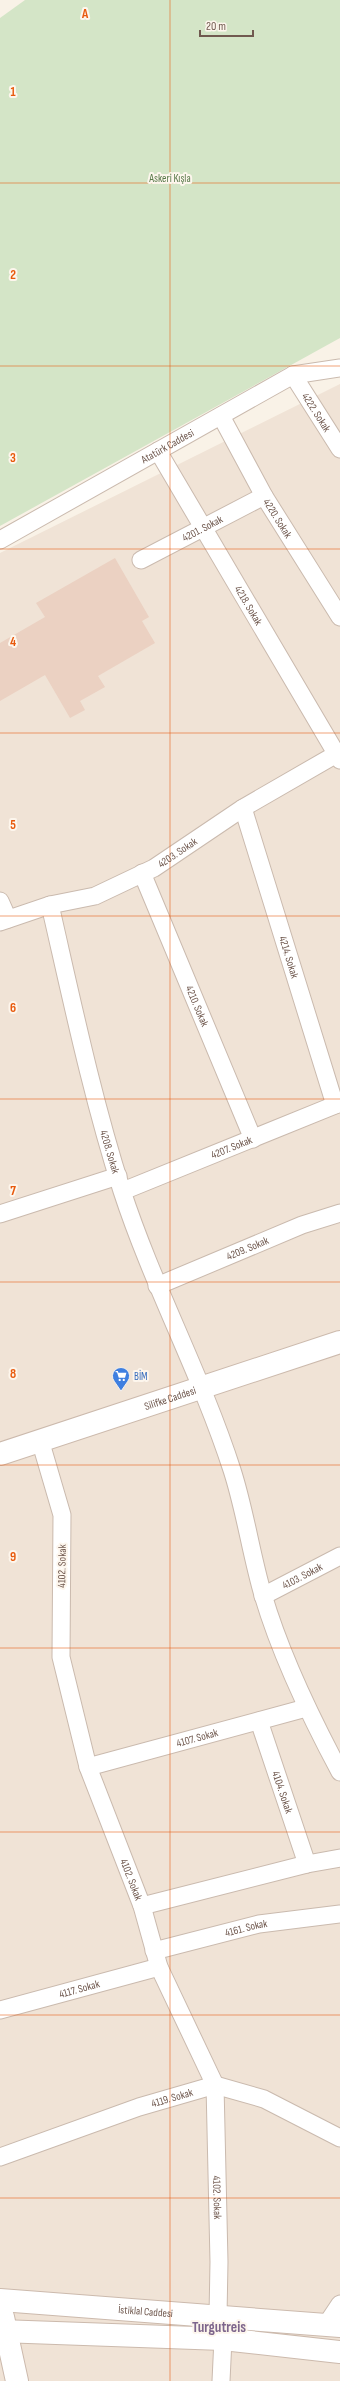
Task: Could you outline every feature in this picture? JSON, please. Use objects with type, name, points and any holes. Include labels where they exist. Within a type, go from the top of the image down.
[{"type":"main road","name":"Silifke Caddesi","points":[[0,1454],[340,1342]]},
{"type":"main road","name":"İstiklal Caddesi","points":[[0,2300],[333,2325]]},
{"type":"main road","points":[[0,2308],[4,2331],[17,2381]]},
{"type":"main road","points":[[4,2331],[223,2339],[340,2352]]},
{"type":"street","name":"Atatürk Caddesi","points":[[0,540],[293,375],[340,368]]},
{"type":"street","name":"4222. Sokak","points":[[293,375],[340,449]]},
{"type":"street","name":"4220. Sokak","points":[[221,416],[264,496],[340,617]]},
{"type":"street","name":"4218. Sokak","points":[[158,451],[339,755]]},
{"type":"street","name":"4201. Sokak","points":[[141,560],[264,496]]},
{"type":"street","name":"4203. Sokak","points":[[4,920],[50,905],[95,896],[142,873],[243,808],[339,755]]},
{"type":"street","name":"4214. Sokak","points":[[243,808],[337,1104]]},
{"type":"street","name":"4210. Sokak","points":[[142,873],[253,1139]]},
{"type":"street","points":[[0,901],[4,920]]},
{"type":"street","name":"4208. Sokak","points":[[50,905],[85,1060],[120,1184],[157,1286],[203,1387],[233,1471],[263,1596],[306,1708],[340,1772]]},
{"type":"street","name":"4207. Sokak","points":[[0,1214],[120,1184],[253,1139],[337,1104]]},
{"type":"street","name":"4209. Sokak","points":[[157,1286],[302,1225],[340,1213]]},
{"type":"street","name":"4102. Sokak","points":[[40,1440],[62,1515],[61,1657],[88,1767],[142,1906],[156,1959],[215,2085],[219,2262],[218,2316]]},
{"type":"street","name":"4103. Sokak","points":[[263,1596],[340,1556]]},
{"type":"street","name":"4107. Sokak","points":[[88,1767],[306,1708]]},
{"type":"street","name":"4104. Sokak","points":[[259,1721],[307,1864]]},
{"type":"street","points":[[142,1906],[307,1864],[340,1858]]},
{"type":"street","name":"4161. Sokak","points":[[156,1959],[259,1924],[340,1914]]},
{"type":"street","name":"4117. Sokak","points":[[0,2010],[156,1959]]},
{"type":"street","points":[[215,2085],[264,2100],[340,2138]]},
{"type":"street","name":"4119. Sokak","points":[[0,2157],[139,2107],[215,2085]]},
{"type":"street","points":[[333,2325],[340,2304]]},
{"type":"street","points":[[221,2381],[223,2339]]},
{"type":"shaded area","points":[[340,384],[340,2381],[0,2381],[0,553]]},
{"type":"green space","name":"Askeri Kışla","points":[[25,0],[340,0],[340,338],[0,526],[0,18]]},
{"type":"building","points":[[115,558],[149,617],[142,621],[155,643],[98,676],[105,687],[80,701],[85,710],[70,718],[45,675],[0,701],[0,643],[45,617],[36,603]]},
{"type":"place","name":"BİM","points":[[121,1391]]},
{"type":"district","name":"Turgutreis","points":[[219,2327]]}]
